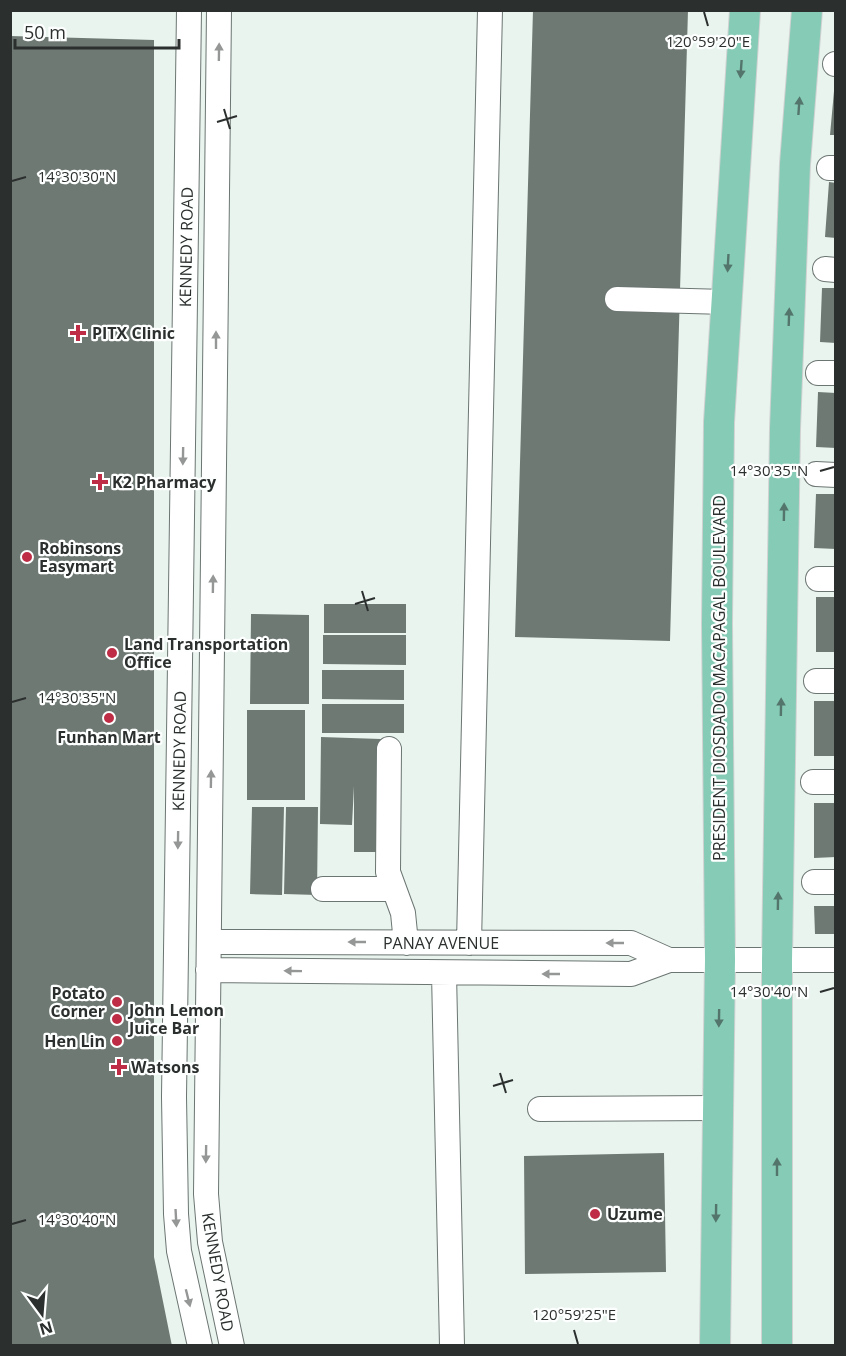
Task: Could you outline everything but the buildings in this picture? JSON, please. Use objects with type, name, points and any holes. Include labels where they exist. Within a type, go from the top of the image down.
[{"type":"main road","name":"PRESIDENT DIOSDADO MACAPAGAL BOULEVARD","points":[[715,1346],[720,960],[717,601],[719,422],[745,10]]},
{"type":"main road","points":[[777,1346],[777,960],[785,429],[795,164],[807,10]]},
{"type":"street","name":"KENNEDY ROAD","points":[[189,10],[174,1073],[176,1214],[179,1251],[200,1346]]},
{"type":"street","name":"KENNEDY ROAD","points":[[219,10],[207,1217],[210,1242],[232,1346]]},
{"type":"street","points":[[469,943],[490,10]]},
{"type":"street","points":[[188,92],[219,93]]},
{"type":"street","points":[[187,143],[218,142]]},
{"type":"street","points":[[617,299],[726,302]]},
{"type":"street","points":[[184,398],[216,399]]},
{"type":"street","points":[[389,749],[388,872],[403,913],[406,943]]},
{"type":"street","points":[[323,889],[394,890]]},
{"type":"street","name":"PANAY AVENUE","points":[[209,942],[631,943],[669,960]]},
{"type":"street","name":"PANAY AVENUE","points":[[208,970],[631,974],[669,960],[836,960]]},
{"type":"street","points":[[444,973],[452,1346]]},
{"type":"street","points":[[540,1109],[717,1108]]},
{"type":"place","name":"PITX Clinic","points":[[78,333]]},
{"type":"place","name":"K2 Pharmacy","points":[[100,482]]},
{"type":"place","name":"Robinsons Easymart","points":[[27,557]]},
{"type":"place","name":"Land Transportation Office","points":[[112,653]]},
{"type":"place","name":"Funhan Mart","points":[[109,718]]},
{"type":"place","name":"Potato Corner","points":[[117,1002]]},
{"type":"place","name":"John Lemon Juice Bar","points":[[117,1019]]},
{"type":"place","name":"Hen Lin","points":[[117,1041]]},
{"type":"place","name":"Watsons","points":[[119,1067]]},
{"type":"place","name":"Uzume","points":[[595,1214]]}]
